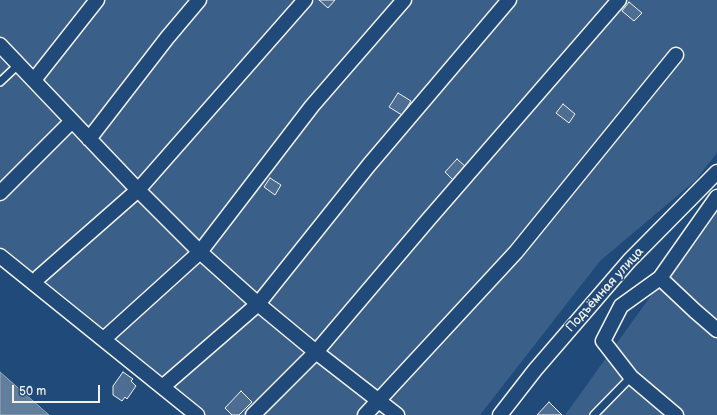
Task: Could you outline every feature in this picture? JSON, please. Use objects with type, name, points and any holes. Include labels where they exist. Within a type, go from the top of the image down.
[{"type":"street","points":[[34,80],[97,0]]},
{"type":"street","points":[[89,139],[167,38],[199,0]]},
{"type":"street","points":[[39,277],[138,190],[305,0]]},
{"type":"street","points":[[106,337],[200,252],[312,106],[404,0]]},
{"type":"street","points":[[167,383],[258,304],[369,165],[509,0]]},
{"type":"street","points":[[253,415],[316,352],[428,220],[619,0]]},
{"type":"street","points":[[0,45],[138,190],[200,252],[258,304],[316,352],[397,415]]},
{"type":"street","points":[[365,415],[516,252],[676,55]]},
{"type":"street","points":[[0,193],[72,121]]},
{"type":"street","name":"Подъёмная улица","points":[[500,415],[535,370],[629,260],[717,172]]},
{"type":"street","points":[[676,415],[631,377],[603,341],[621,306],[660,278],[717,197]]},
{"type":"street","points":[[0,256],[197,415]]},
{"type":"street","points":[[660,278],[695,312],[717,330]]},
{"type":"lane","points":[[0,82],[18,65]]},
{"type":"lane","points":[[594,415],[631,377]]},
{"type":"shaded area","points":[[0,0],[717,0],[717,153],[695,181],[600,261],[480,415],[192,415],[0,257]]},
{"type":"shaded area","points":[[717,204],[717,415],[565,415]]},
{"type":"shaded area","points":[[0,372],[49,415],[0,415]]},
{"type":"building","points":[[319,0],[335,0],[328,8]]},
{"type":"building","points":[[629,2],[642,13],[634,21],[622,11]]},
{"type":"building","points":[[398,93],[411,101],[402,115],[389,107]]},
{"type":"building","points":[[563,104],[575,114],[569,123],[556,113]]},
{"type":"building","points":[[457,159],[467,168],[455,182],[445,172]]},
{"type":"building","points":[[270,178],[281,185],[275,195],[264,187]]},
{"type":"building","points":[[123,372],[133,379],[131,381],[136,386],[127,399],[125,397],[122,401],[113,395],[113,386]]},
{"type":"building","points":[[241,391],[252,402],[239,415],[232,415],[225,408]]},
{"type":"building","points":[[549,402],[562,415],[537,415]]}]
